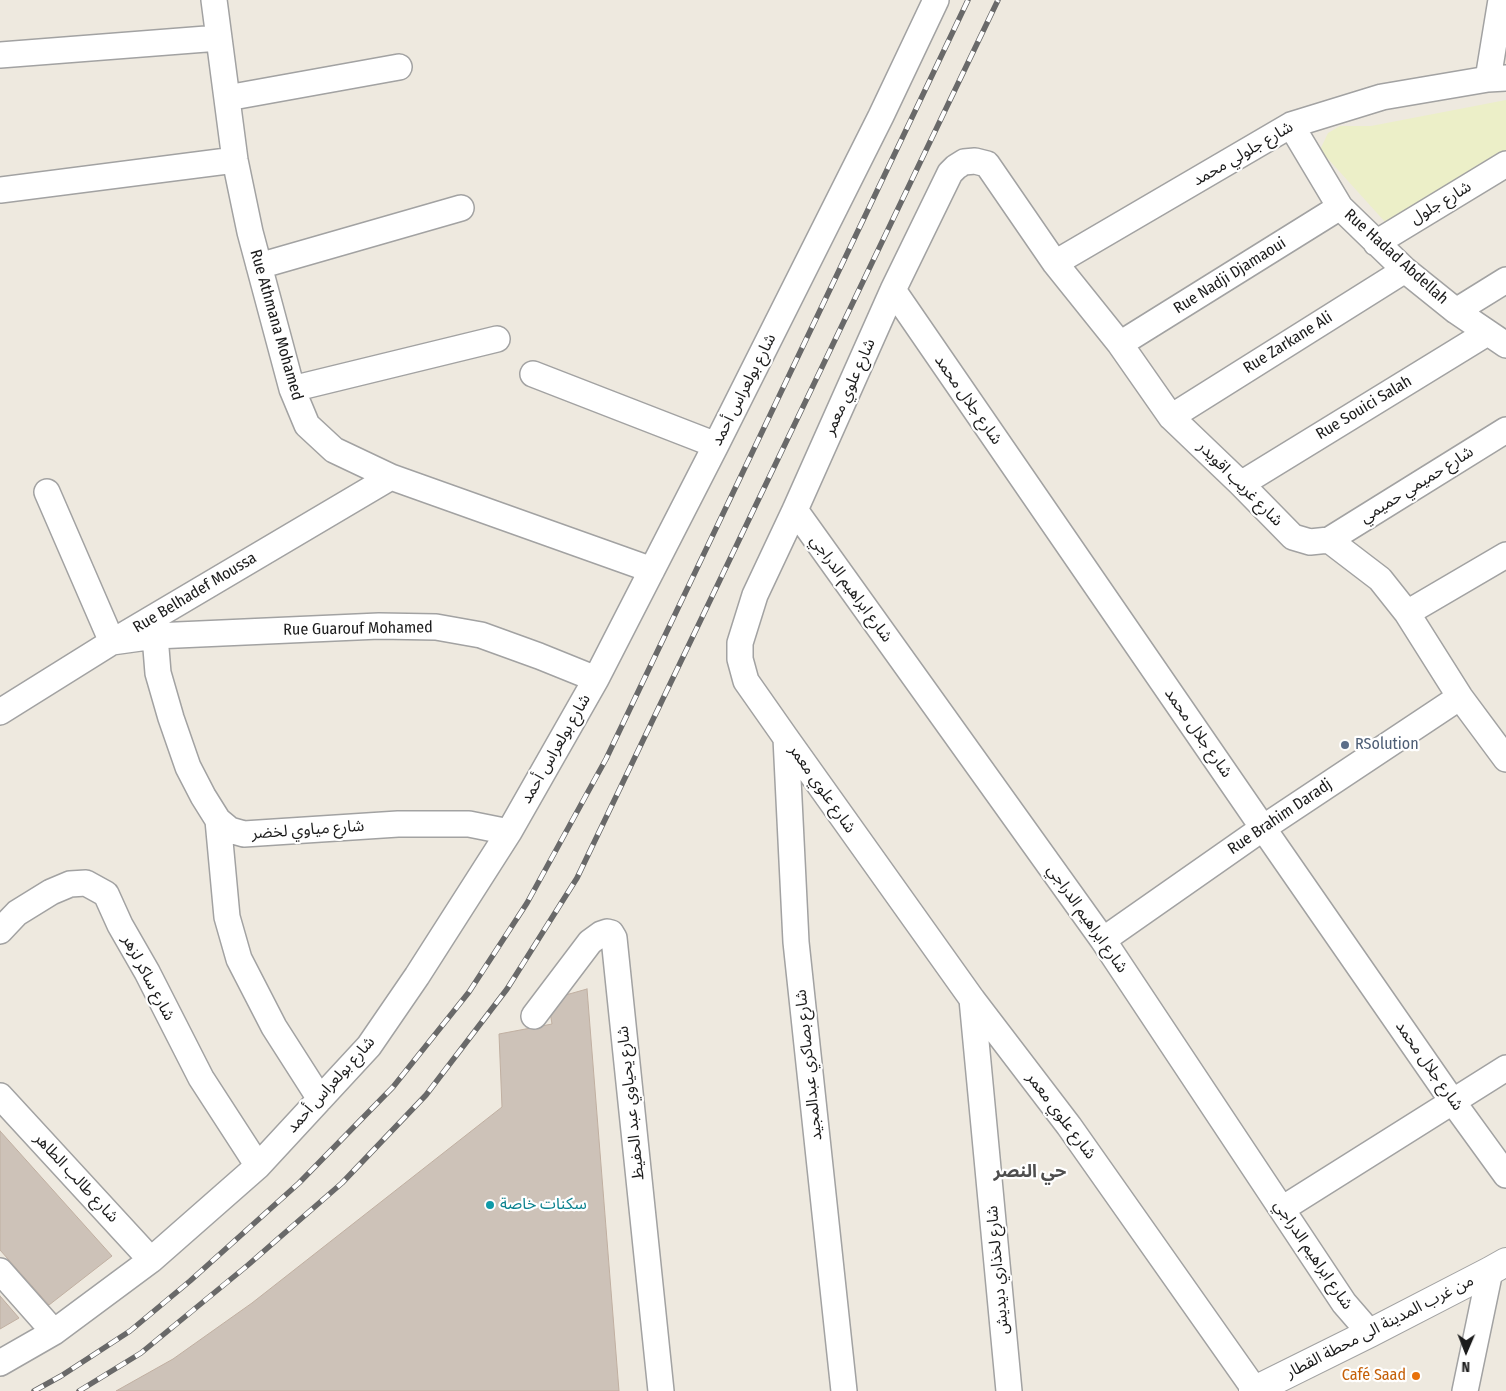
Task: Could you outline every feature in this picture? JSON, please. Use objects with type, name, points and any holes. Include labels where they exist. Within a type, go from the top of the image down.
[{"type":"street","name":"Rue Athmana Mohamed","points":[[214,0],[235,160],[250,232],[292,390],[307,425],[334,450],[391,477],[652,570]]},
{"type":"street","name":"شارع بولعراس أحمد","points":[[0,1363],[54,1332],[151,1260],[258,1166],[369,1046],[417,976],[509,832],[596,679],[881,116],[936,0]]},
{"type":"street","points":[[1497,79],[1501,0]]},
{"type":"street","points":[[0,54],[219,38]]},
{"type":"street","points":[[227,98],[398,67]]},
{"type":"street","name":"شارع جلولي محمد","points":[[1055,263],[1292,125],[1382,97],[1497,79]]},
{"type":"street","name":"Rue Hadad Abdellah","points":[[1292,125],[1340,207],[1405,270],[1456,311],[1497,339]]},
{"type":"street","points":[[0,190],[235,160]]},
{"type":"street","name":"شارع علوي معمر","points":[[995,174],[987,164],[975,160],[956,166],[950,173],[893,290],[756,594],[740,643],[740,659],[746,681],[786,738],[972,999],[1069,1126],[1254,1391]]},
{"type":"street","name":"شارع جلول","points":[[1376,243],[1506,164]]},
{"type":"street","name":"شارع غريب اقويدر","points":[[995,174],[1055,263],[1120,344],[1171,416],[1293,537],[1310,542],[1329,540]]},
{"type":"street","name":"Rue Nadji Djamaoui","points":[[1120,344],[1340,207]]},
{"type":"street","points":[[259,266],[461,208]]},
{"type":"street","name":"Rue Zarkane Ali","points":[[1171,416],[1405,270]]},
{"type":"street","points":[[1456,311],[1506,280]]},
{"type":"street","name":"شارع جلال محمد","points":[[893,290],[1263,828],[1453,1102],[1506,1175]]},
{"type":"street","points":[[292,390],[498,339]]},
{"type":"street","name":"Rue Souici Salah","points":[[1241,484],[1497,339]]},
{"type":"street","points":[[534,374],[716,445]]},
{"type":"street","name":"شارع حميمي حميمي","points":[[1329,540],[1506,430]]},
{"type":"street","name":"Rue Belhadef Moussa","points":[[0,712],[112,642],[391,477]]},
{"type":"street","points":[[47,492],[112,642]]},
{"type":"street","name":"شارع ابراهيم الدراجي","points":[[795,510],[1103,940],[1344,1303],[1370,1333]]},
{"type":"street","points":[[1329,540],[1380,579],[1407,613],[1460,697],[1506,759]]},
{"type":"street","points":[[1407,613],[1503,563]]},
{"type":"street","name":"Rue Guarouf Mohamed","points":[[112,642],[156,636],[379,626],[436,626],[481,635],[596,679]]},
{"type":"street","name":"شارع مياوي لخضر","points":[[156,636],[158,673],[170,718],[188,767],[202,796],[218,820],[230,830],[244,834],[407,824],[469,824],[509,832]]},
{"type":"street","name":"Rue Brahim Daradj","points":[[1103,940],[1263,828],[1460,697]]},
{"type":"street","name":"شارع بصاكري عبدالمجيد","points":[[786,738],[796,942],[844,1391]]},
{"type":"street","points":[[218,820],[227,917],[239,959],[274,1027],[320,1099]]},
{"type":"street","name":"شارع ساكر لزهر","points":[[0,931],[17,913],[51,892],[70,884],[86,883],[106,894],[120,925],[147,972],[201,1078],[258,1166]]},
{"type":"street","name":"شارع يحياوي عبد الحفيظ","points":[[534,1016],[590,942],[601,934],[611,933],[614,938],[661,1391]]},
{"type":"street","name":"شارع لخذاري ديديش","points":[[972,999],[1009,1391]]},
{"type":"street","points":[[1282,1209],[1506,1068]]},
{"type":"street","name":"شارع طالب الطاهر","points":[[0,1096],[151,1260]]},
{"type":"street","points":[[1465,1391],[1498,1267]]},
{"type":"street","name":"من غرب المدينة الى محطة القطار","points":[[1254,1391],[1498,1267]]},
{"type":"street","points":[[0,1272],[54,1332]]},
{"type":"green space","points":[[1506,100],[1506,155],[1386,223],[1320,150],[1328,133],[1340,126],[1371,126]]},
{"type":"building","name":"سكنات خاصة","points":[[587,989],[619,1391],[116,1391],[173,1359],[252,1303],[502,1107],[499,1034],[552,1024],[548,1000]]},
{"type":"building","points":[[0,1131],[112,1256],[49,1305],[0,1250]]},
{"type":"building","points":[[0,1296],[19,1318],[0,1329]]},
{"type":"railway","points":[[34,1391],[61,1376],[130,1331],[190,1281],[299,1183],[393,1087],[469,992],[527,903],[606,759],[968,0]]},
{"type":"railway","points":[[79,1391],[141,1353],[248,1265],[342,1183],[426,1095],[507,989],[577,878],[998,0]]},
{"type":"place","name":"RSolution","points":[[1345,745]]},
{"type":"place","name":"سكنات خاصة","points":[[490,1205]]},
{"type":"place","name":"Café Saad","points":[[1416,1376]]},
{"type":"district","name":"حي النصر","points":[[1030,1172]]}]
